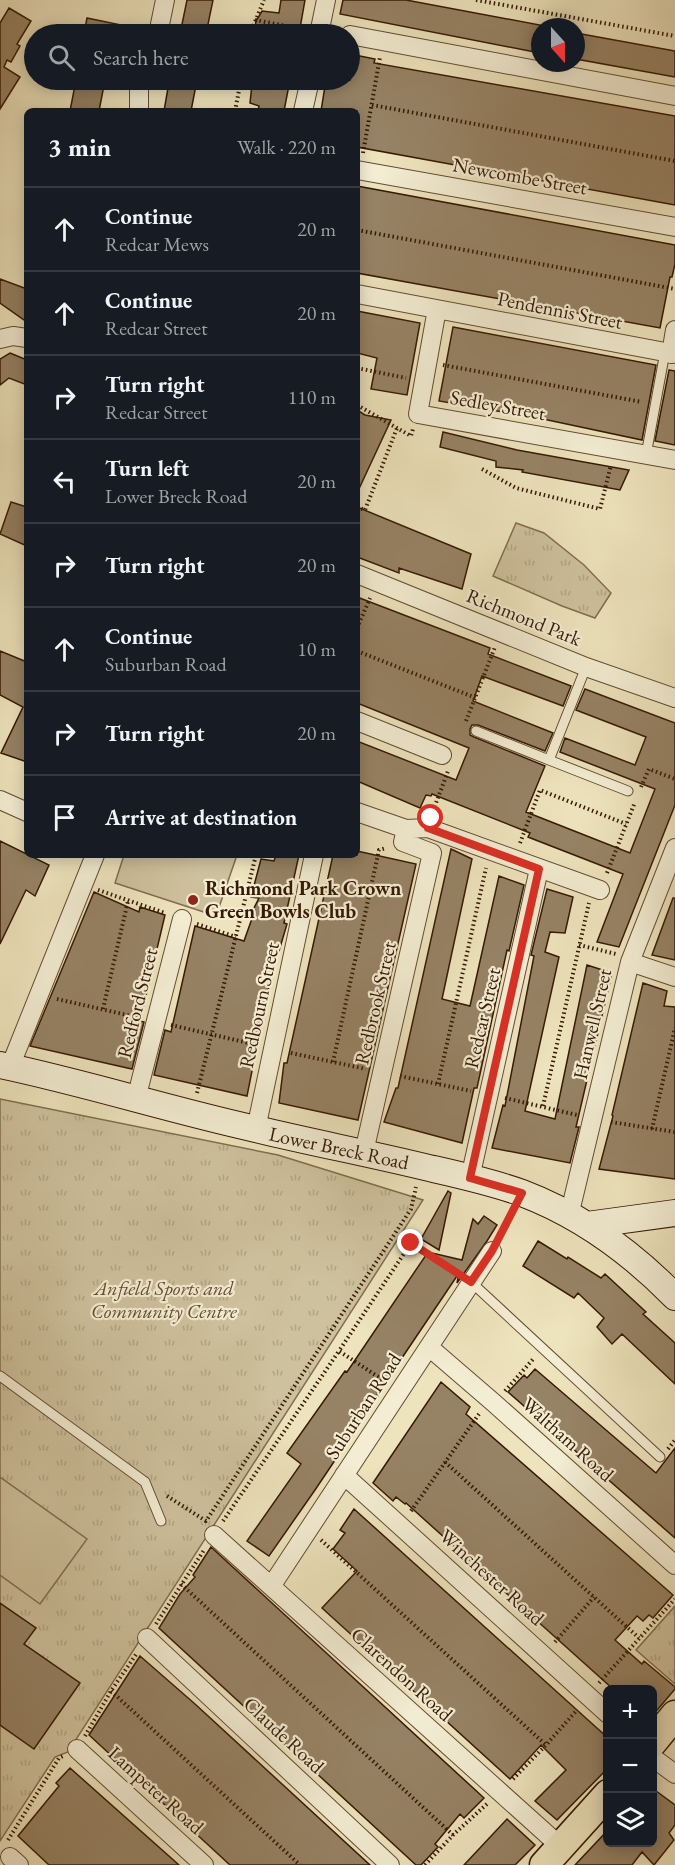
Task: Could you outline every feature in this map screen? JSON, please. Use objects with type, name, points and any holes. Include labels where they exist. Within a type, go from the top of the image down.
[{"type":"main road","points":[[655,1739],[675,1715]]},
{"type":"main road","points":[[552,1855],[603,1799]]},
{"type":"street","points":[[160,24],[165,0]]},
{"type":"street","points":[[321,24],[326,0]]},
{"type":"street","points":[[360,37],[675,96]]},
{"type":"street","points":[[139,90],[139,108]]},
{"type":"street","points":[[304,108],[308,90]]},
{"type":"street","name":"Newcombe Street","points":[[360,170],[675,227]]},
{"type":"street","name":"Pendennis Street","points":[[360,295],[670,353]]},
{"type":"street","name":"Sedley Street","points":[[437,309],[418,414],[675,460]]},
{"type":"street","points":[[670,353],[675,330]]},
{"type":"street","points":[[0,339],[13,336],[24,338]]},
{"type":"street","name":"Richmond Park","points":[[360,575],[586,667],[675,698]]},
{"type":"street","points":[[360,723],[445,761]]},
{"type":"street","points":[[0,800],[24,811]]},
{"type":"street","name":"Redbrook Street","points":[[360,814],[405,836],[432,853],[364,1152]]},
{"type":"street","points":[[405,836],[428,828],[596,889]]},
{"type":"street","name":"Hanwell Street","points":[[578,1221],[593,1119],[631,960],[675,848]]},
{"type":"street","points":[[5,1066],[39,994],[94,858]]},
{"type":"street","name":"Redbourn Street","points":[[256,1129],[313,858]]},
{"type":"street","name":"Redcar Street","points":[[470,1178],[539,869]]},
{"type":"street","name":"Redford Street","points":[[136,1099],[182,919]]},
{"type":"street","points":[[631,960],[675,977]]},
{"type":"street","name":"Lower Breck Road","points":[[5,1066],[256,1129],[470,1178],[522,1193],[578,1221],[642,1265],[675,1297]]},
{"type":"street","points":[[578,1221],[675,1213]]},
{"type":"street","name":"Suburban Road","points":[[272,1585],[492,1251]]},
{"type":"street","name":"Waltham Road","points":[[429,1347],[675,1565]]},
{"type":"street","name":"Winchester Road","points":[[344,1475],[603,1709]]},
{"type":"street","name":"Clarendon Road","points":[[214,1535],[500,1793],[552,1855]]},
{"type":"street","name":"Claude Road","points":[[147,1638],[390,1865]]},
{"type":"street","name":"Lampeter Road","points":[[77,1749],[204,1865]]},
{"type":"street","points":[[657,1761],[675,1774]]},
{"type":"lane","points":[[646,455],[655,405],[670,353]]},
{"type":"lane","points":[[549,760],[586,667]]},
{"type":"lane","points":[[476,731],[628,791]]},
{"type":"lane","points":[[471,1282],[660,1457]]},
{"type":"lane","points":[[0,1376],[145,1482],[160,1521]]},
{"type":"path","points":[[254,24],[264,0]]},
{"type":"path","points":[[476,0],[675,36]]},
{"type":"path","points":[[255,20],[276,24]]},
{"type":"path","points":[[360,161],[383,42]]},
{"type":"path","points":[[237,108],[240,90]]},
{"type":"path","points":[[372,105],[675,161]]},
{"type":"path","points":[[360,231],[675,290]]},
{"type":"path","points":[[428,362],[655,405]]},
{"type":"path","points":[[360,369],[424,382]]},
{"type":"path","points":[[360,407],[411,436],[418,414]]},
{"type":"path","points":[[360,508],[365,510],[397,428]]},
{"type":"path","points":[[482,469],[516,488],[600,508],[614,449]]},
{"type":"path","points":[[360,621],[377,582]]},
{"type":"path","points":[[466,723],[497,644],[499,632]]},
{"type":"path","points":[[360,652],[476,698]]},
{"type":"path","points":[[428,828],[445,761]]},
{"type":"path","points":[[543,1106],[579,945],[596,889],[627,824],[649,769],[675,779]]},
{"type":"path","points":[[514,859],[540,790],[627,824]]},
{"type":"path","points":[[333,1062],[379,850],[405,836]]},
{"type":"path","points":[[438,1084],[487,849]]},
{"type":"path","points":[[192,1113],[255,858]]},
{"type":"path","points":[[83,885],[236,937]]},
{"type":"path","points":[[103,1009],[128,901]]},
{"type":"path","points":[[579,945],[631,960]]},
{"type":"path","points":[[39,994],[273,1049],[543,1106],[593,1119],[675,1132]]},
{"type":"path","points":[[652,1129],[675,1028]]},
{"type":"path","points":[[145,1482],[206,1521],[411,1209],[421,1166]]},
{"type":"path","points":[[492,1251],[522,1193]]},
{"type":"path","points":[[14,1861],[2,1849],[59,1758],[77,1749],[111,1691],[181,1584],[411,1243],[471,1282]]},
{"type":"path","points":[[401,1525],[445,1462],[492,1401],[542,1348]]},
{"type":"path","points":[[339,1351],[399,1392]]},
{"type":"path","points":[[445,1462],[639,1638]]},
{"type":"path","points":[[309,1529],[546,1745]]},
{"type":"path","points":[[181,1584],[453,1835]]},
{"type":"path","points":[[544,1654],[594,1597]]},
{"type":"path","points":[[425,1865],[546,1745],[675,1599]]},
{"type":"path","points":[[111,1691],[300,1865]]},
{"type":"green space","points":[[516,523],[544,533],[584,565],[611,593],[595,618],[493,576]]},
{"type":"green space","name":"Richmond Park Crown Green Bowls Club","points":[[123,858],[236,858],[216,916],[115,883]]},
{"type":"green space","name":"Anfield Sports and Community Centre","points":[[0,1099],[278,1155],[423,1200],[68,1752],[55,1757],[0,1841]]},
{"type":"green space","points":[[0,1477],[87,1539],[40,1604],[0,1575]]},
{"type":"green space","points":[[675,1606],[675,1684],[636,1650]]},
{"type":"building","points":[[187,0],[213,0],[208,24],[182,24]]},
{"type":"building","points":[[281,0],[305,0],[301,24],[256,24],[262,11],[279,13]]},
{"type":"building","points":[[343,0],[406,0],[531,23],[531,51],[340,14]]},
{"type":"building","points":[[9,8],[31,21],[29,24],[24,24],[24,32],[17,44],[20,46],[11,62],[7,60],[4,67],[20,77],[0,109],[0,23]]},
{"type":"building","points":[[87,18],[116,24],[86,24]]},
{"type":"building","points":[[585,35],[675,51],[675,77],[585,61]]},
{"type":"building","points":[[360,56],[375,59],[374,63],[675,116],[675,205],[360,148],[360,108],[321,108],[324,90],[360,90]]},
{"type":"building","points":[[74,90],[103,90],[100,108],[71,108]]},
{"type":"building","points":[[168,90],[195,90],[192,108],[165,108]]},
{"type":"building","points":[[251,90],[288,90],[285,108],[259,108],[259,106],[250,103]]},
{"type":"building","points":[[360,187],[675,245],[675,264],[672,277],[670,277],[660,328],[360,274]]},
{"type":"building","points":[[0,279],[24,288],[24,320],[0,303]]},
{"type":"building","points":[[360,312],[420,323],[407,395],[371,389],[377,358],[360,354]]},
{"type":"building","points":[[453,327],[656,365],[642,440],[543,419],[439,401]]},
{"type":"building","points":[[10,353],[24,359],[24,384],[9,378],[0,385],[0,359]]},
{"type":"building","points":[[669,370],[675,371],[675,445],[655,441]]},
{"type":"building","points":[[360,412],[391,420],[360,487]]},
{"type":"building","points":[[443,432],[517,450],[629,470],[620,490],[522,472],[523,470],[496,467],[496,461],[440,447]]},
{"type":"building","points":[[11,502],[24,506],[24,545],[0,534]]},
{"type":"building","points":[[360,508],[471,554],[462,589],[399,568],[399,573],[360,558]]},
{"type":"building","points":[[360,598],[490,648],[488,654],[571,686],[563,706],[482,676],[473,701],[553,733],[545,751],[478,725],[472,725],[470,729],[470,735],[474,737],[545,766],[526,812],[630,853],[655,789],[560,752],[565,738],[635,765],[646,737],[576,710],[585,689],[675,723],[675,805],[619,947],[597,942],[623,874],[528,837],[530,833],[432,794],[431,796],[426,795],[420,808],[360,782],[360,742],[456,780],[469,748],[360,704]]},
{"type":"building","points":[[0,651],[24,661],[24,761],[1,753],[23,707],[0,695]]},
{"type":"building","points":[[0,841],[24,853],[24,858],[35,858],[49,865],[35,896],[26,890],[0,944]]},
{"type":"building","points":[[451,849],[472,859],[442,999],[470,1006],[499,876],[524,885],[462,1143],[384,1122],[396,1088],[398,1088]]},
{"type":"building","points":[[360,852],[416,864],[358,1120],[279,1103],[284,1063],[287,1063],[332,858],[360,858]]},
{"type":"building","points":[[275,858],[298,858],[284,923],[287,924],[279,951],[276,951],[247,1096],[154,1075],[165,1030],[171,1032],[195,926],[244,941],[259,898],[251,897],[261,859],[274,861]]},
{"type":"building","points":[[547,889],[573,897],[565,933],[550,932],[545,952],[559,957],[525,1111],[555,1119],[587,965],[612,973],[576,1127],[579,1127],[570,1163],[492,1148],[503,1105],[505,1106],[534,956],[531,955]]},
{"type":"building","points":[[94,892],[139,912],[140,907],[165,915],[140,1021],[144,1022],[132,1069],[30,1046]]},
{"type":"building","points":[[673,898],[675,898],[675,960],[652,955]]},
{"type":"building","points":[[643,983],[667,991],[664,1006],[675,1007],[675,1179],[599,1169]]},
{"type":"building","points":[[448,1191],[451,1193],[439,1250],[421,1239]]},
{"type":"building","points":[[484,1216],[497,1225],[487,1241],[457,1283],[459,1273],[269,1556],[247,1541],[301,1464],[287,1453],[345,1371],[347,1372],[428,1252],[462,1260],[473,1219],[478,1224]]},
{"type":"building","points":[[538,1241],[601,1278],[605,1274],[646,1312],[643,1314],[675,1343],[675,1384],[622,1334],[612,1344],[597,1327],[604,1318],[578,1293],[574,1298],[523,1266]]},
{"type":"building","points":[[535,1369],[656,1473],[675,1448],[675,1538],[508,1392],[524,1375],[527,1378]]},
{"type":"building","points":[[441,1382],[470,1407],[466,1414],[673,1595],[653,1618],[649,1615],[643,1621],[637,1616],[615,1640],[642,1664],[644,1661],[675,1689],[657,1710],[657,1685],[609,1685],[406,1503],[396,1497],[393,1501],[373,1483]]},
{"type":"building","points":[[354,1509],[603,1733],[603,1773],[557,1820],[535,1801],[566,1770],[541,1745],[510,1779],[322,1608],[357,1571],[333,1549],[345,1533],[340,1530]]},
{"type":"building","points":[[211,1547],[484,1798],[464,1818],[460,1814],[435,1844],[438,1847],[421,1865],[416,1865],[159,1628],[180,1594],[195,1577],[193,1575]]},
{"type":"building","points":[[0,1603],[36,1628],[24,1644],[80,1683],[34,1749],[0,1725]]},
{"type":"building","points":[[140,1656],[370,1865],[230,1865],[89,1735]]},
{"type":"building","points":[[70,1768],[179,1865],[49,1865],[18,1836],[59,1786],[56,1783]]},
{"type":"building","points":[[657,1792],[675,1805],[675,1825],[669,1833],[674,1840],[654,1865],[642,1852],[632,1865],[575,1865],[603,1835],[603,1847],[657,1847]]},
{"type":"building","points":[[507,1819],[535,1845],[515,1865],[464,1865]]},
{"type":"place","name":"Richmond Park Crown Green Bowls Club","points":[[193,900]]},
{"type":"route","points":[[411,1243],[471,1282],[492,1251],[522,1193],[470,1178],[539,869],[428,828],[431,818]]}]
